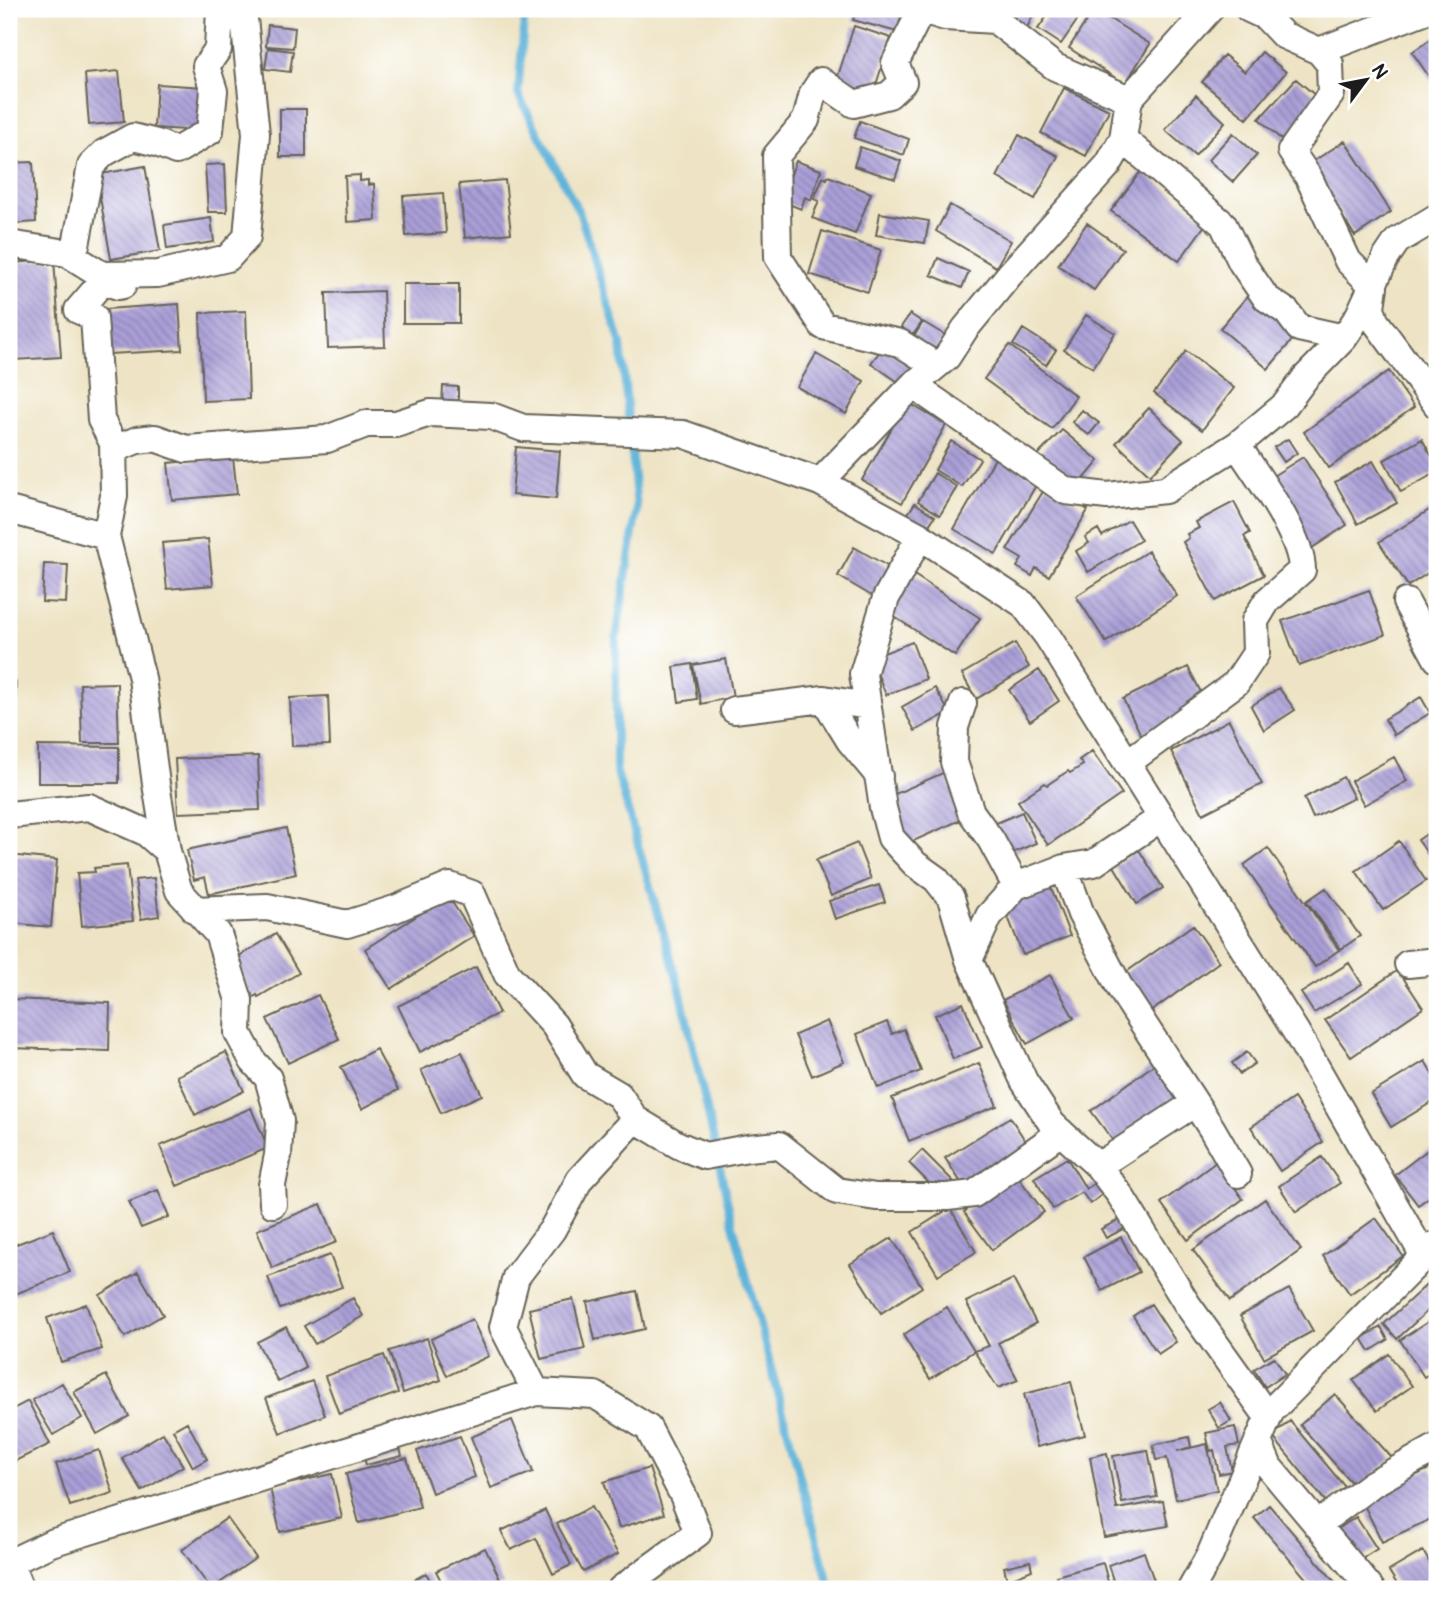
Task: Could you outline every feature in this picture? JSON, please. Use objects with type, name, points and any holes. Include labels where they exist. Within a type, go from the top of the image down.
[{"type":"street","points":[[67,253],[76,245],[91,166],[104,153],[133,137],[176,151],[210,131],[214,91],[206,66],[218,49],[220,9]]},
{"type":"street","points":[[243,9],[256,134],[247,237],[228,258],[118,286],[103,281],[78,310],[94,317],[102,420],[113,443],[114,496],[106,536],[142,678],[167,851],[179,891],[218,934],[239,1000],[238,1033],[253,1061],[268,1078],[280,1121],[278,1155],[272,1185],[274,1204]]},
{"type":"street","points":[[820,482],[913,385],[947,357],[965,329],[1010,274],[1108,165],[1123,139],[1129,99],[1210,9]]},
{"type":"street","points":[[1319,51],[1429,9]]},
{"type":"street","points":[[935,365],[900,343],[823,326],[778,257],[776,156],[806,120],[813,93],[821,81],[854,104],[889,95],[903,82],[895,64],[922,10],[945,17],[995,20],[1055,66],[1129,99]]},
{"type":"street","points":[[1259,12],[1283,36],[1319,51],[1331,64],[1331,94],[1291,151],[1310,178],[1348,261],[1374,287]]},
{"type":"street","points":[[1123,139],[1223,224],[1242,263],[1266,298],[1287,312],[1299,328],[1343,339],[1371,341],[1396,351]]},
{"type":"street","points":[[913,385],[1066,491],[1107,496],[1165,490],[1237,445],[1285,405],[1306,377],[1343,339],[1359,315],[1385,258],[1397,241],[1437,217]]},
{"type":"street","points":[[9,244],[67,253],[102,275],[158,274]]},
{"type":"street","points":[[1374,287],[1371,307],[1375,321],[1437,405]]},
{"type":"street","points":[[113,443],[120,447],[137,440],[155,438],[186,449],[327,439],[366,424],[396,424],[430,413],[491,416],[523,428],[683,434],[820,482],[920,536],[1023,604],[1048,637],[1127,762],[1431,1250],[1271,1410],[1210,1555],[1191,1589]]},
{"type":"street","points":[[1127,762],[1236,682],[1256,653],[1255,621],[1267,601],[1302,570],[1302,561],[1286,523],[1237,445]]},
{"type":"street","points":[[9,510],[106,536]]},
{"type":"street","points":[[920,536],[886,598],[863,674],[891,838],[915,864],[936,879],[951,898],[969,960],[1024,1081],[1052,1124],[1098,1166],[1120,1195],[1263,1429],[1269,1467],[1371,1589]]},
{"type":"street","points":[[1406,602],[1437,659]]},
{"type":"street","points":[[734,710],[824,699],[868,706]]},
{"type":"street","points":[[824,699],[850,741],[879,776]]},
{"type":"street","points":[[963,703],[955,727],[954,762],[971,811],[991,840],[1016,886]]},
{"type":"street","points":[[9,815],[89,807],[145,832],[167,851]]},
{"type":"street","points":[[969,960],[989,916],[1016,886],[1064,868],[1094,863],[1161,818]]},
{"type":"street","points":[[1064,868],[1081,914],[1120,988],[1238,1174]]},
{"type":"street","points":[[195,910],[267,906],[347,924],[395,909],[450,886],[472,894],[507,974],[554,1025],[586,1075],[619,1095],[635,1119],[678,1146],[705,1156],[779,1145],[837,1191],[876,1197],[947,1198],[974,1194],[1061,1132]]},
{"type":"street","points":[[1408,964],[1437,961]]},
{"type":"street","points":[[1098,1166],[1195,1103]]},
{"type":"street","points":[[536,1392],[503,1327],[516,1277],[552,1230],[580,1179],[635,1119]]},
{"type":"street","points":[[20,1589],[9,1562],[51,1543],[536,1392],[595,1395],[648,1428],[683,1494],[698,1534],[621,1589]]},
{"type":"street","points":[[1317,1525],[1372,1484],[1437,1447]]},
{"type":"building","points":[[856,9],[903,9],[897,32],[853,20]]},
{"type":"building","points":[[988,9],[1036,9],[1027,28]]},
{"type":"building","points":[[1052,9],[1085,9],[1061,44],[1038,29]]},
{"type":"building","points":[[1094,9],[1150,44],[1125,84],[1069,48]]},
{"type":"building","points":[[268,25],[295,28],[293,48],[266,46]]},
{"type":"building","points":[[854,26],[891,38],[873,94],[836,82]]},
{"type":"building","points":[[1437,35],[1437,88],[1412,52]]},
{"type":"building","points":[[268,48],[293,51],[290,72],[265,69]]},
{"type":"building","points":[[1262,52],[1286,72],[1247,119],[1202,82],[1224,55],[1245,72]]},
{"type":"building","points":[[119,71],[124,122],[89,125],[85,74]]},
{"type":"building","points":[[1296,79],[1323,102],[1286,144],[1259,119]]},
{"type":"building","points":[[157,84],[204,87],[202,131],[154,128]]},
{"type":"building","points":[[1064,88],[1109,110],[1086,156],[1041,133]]},
{"type":"building","points":[[1196,95],[1225,122],[1195,156],[1165,130]]},
{"type":"building","points":[[280,109],[306,109],[306,157],[280,157]]},
{"type":"building","points":[[860,121],[909,139],[904,155],[854,138]]},
{"type":"building","points":[[1233,133],[1257,155],[1233,182],[1208,160]]},
{"type":"building","points":[[1019,135],[1058,156],[1035,199],[997,177]]},
{"type":"building","points":[[1345,141],[1391,212],[1355,236],[1309,164]]},
{"type":"building","points":[[860,147],[901,161],[895,179],[854,166]]},
{"type":"building","points":[[796,161],[821,170],[811,200],[805,197],[801,209],[781,201]]},
{"type":"building","points":[[33,162],[36,222],[9,224],[9,163]]},
{"type":"building","points":[[225,164],[227,212],[208,212],[205,165]]},
{"type":"building","points":[[145,166],[160,251],[111,259],[96,175]]},
{"type":"building","points":[[1141,171],[1208,221],[1179,261],[1111,211]]},
{"type":"building","points":[[360,175],[360,181],[368,180],[368,185],[374,184],[376,220],[347,222],[345,176]]},
{"type":"building","points":[[828,176],[871,193],[855,234],[812,218],[819,201],[814,199],[823,177],[827,179]]},
{"type":"building","points":[[505,180],[511,233],[465,238],[459,184]]},
{"type":"building","points":[[443,193],[446,233],[406,236],[403,196]]},
{"type":"building","points":[[950,205],[1011,241],[996,267],[936,231]]},
{"type":"building","points":[[880,213],[929,221],[925,243],[876,235]]},
{"type":"building","points":[[211,218],[214,242],[167,249],[164,225]]},
{"type":"building","points":[[1087,223],[1123,249],[1094,290],[1058,265]]},
{"type":"building","points":[[822,231],[881,250],[868,292],[809,274]]},
{"type":"building","points":[[938,258],[969,272],[962,288],[931,275]]},
{"type":"building","points":[[54,260],[61,357],[14,360],[9,263]]},
{"type":"building","points":[[403,284],[459,284],[459,323],[403,323]]},
{"type":"building","points":[[383,291],[385,346],[328,348],[326,293]]},
{"type":"building","points":[[1251,292],[1299,332],[1268,369],[1220,328]]},
{"type":"building","points":[[179,304],[182,350],[109,354],[106,309]]},
{"type":"building","points":[[246,311],[249,399],[203,401],[200,313]]},
{"type":"building","points":[[910,314],[922,322],[913,335],[901,327]]},
{"type":"building","points":[[1086,315],[1115,333],[1093,368],[1064,350]]},
{"type":"building","points":[[923,322],[945,335],[936,351],[913,338]]},
{"type":"building","points":[[1023,329],[1056,350],[1046,365],[1013,345]]},
{"type":"building","points":[[1009,345],[1076,396],[1052,429],[984,379]]},
{"type":"building","points":[[883,347],[915,369],[904,386],[871,363]]},
{"type":"building","points":[[1186,351],[1234,388],[1202,430],[1154,393]]},
{"type":"building","points":[[816,354],[864,381],[846,414],[797,387]]},
{"type":"building","points":[[1389,371],[1414,407],[1329,468],[1304,432]]},
{"type":"building","points":[[11,373],[13,411],[9,411]]},
{"type":"building","points":[[443,386],[458,387],[458,404],[442,404]]},
{"type":"building","points":[[907,402],[946,425],[902,503],[862,480]]},
{"type":"building","points":[[1149,408],[1183,440],[1150,475],[1116,443]]},
{"type":"building","points":[[1082,410],[1099,423],[1089,435],[1072,422]]},
{"type":"building","points":[[1062,430],[1099,461],[1075,490],[1035,458]]},
{"type":"building","points":[[1288,439],[1297,453],[1284,462],[1274,447]]},
{"type":"building","points":[[1422,439],[1437,466],[1437,472],[1401,492],[1384,460]]},
{"type":"building","points":[[951,441],[980,459],[962,487],[935,470]]},
{"type":"building","points":[[516,447],[560,451],[556,499],[512,495]]},
{"type":"building","points":[[997,455],[1039,480],[996,554],[954,529]]},
{"type":"building","points":[[233,457],[237,494],[172,500],[168,463]]},
{"type":"building","points":[[1303,457],[1347,525],[1309,550],[1265,481]]},
{"type":"building","points":[[1373,461],[1397,503],[1358,524],[1335,482]]},
{"type":"building","points":[[935,473],[957,487],[940,515],[918,501]]},
{"type":"building","points":[[1047,485],[1088,510],[1049,576],[1036,568],[1032,576],[1017,567],[1022,559],[1007,550]]},
{"type":"building","points":[[1234,502],[1250,533],[1244,536],[1264,575],[1215,601],[1183,542],[1189,538],[1187,534],[1199,528],[1196,522]]},
{"type":"building","points":[[915,503],[935,516],[925,531],[905,518]]},
{"type":"building","points":[[1437,505],[1437,567],[1408,586],[1379,542]]},
{"type":"building","points":[[1129,520],[1141,540],[1088,572],[1076,551],[1089,543],[1085,537],[1098,529],[1102,536]]},
{"type":"building","points":[[208,539],[213,585],[167,589],[162,543]]},
{"type":"building","points":[[854,547],[894,570],[877,599],[838,576]]},
{"type":"building","points":[[1148,551],[1177,596],[1106,642],[1076,596]]},
{"type":"building","points":[[44,564],[68,565],[66,603],[42,602]]},
{"type":"building","points":[[911,573],[980,618],[955,656],[887,612]]},
{"type":"building","points":[[1369,590],[1385,635],[1299,666],[1282,621]]},
{"type":"building","points":[[912,642],[926,679],[886,695],[871,658]]},
{"type":"building","points":[[1015,643],[1029,667],[976,699],[962,674]]},
{"type":"building","points":[[726,659],[733,697],[701,704],[693,665]]},
{"type":"building","points":[[692,664],[697,699],[679,702],[674,667]]},
{"type":"building","points":[[1188,667],[1206,702],[1141,735],[1123,699]]},
{"type":"building","points":[[1039,670],[1059,701],[1030,721],[1009,690]]},
{"type":"building","points":[[9,681],[16,682],[15,710],[9,710]]},
{"type":"building","points":[[117,683],[119,743],[82,743],[80,684]]},
{"type":"building","points":[[935,688],[949,712],[915,731],[902,707]]},
{"type":"building","points":[[1279,688],[1295,710],[1264,730],[1251,706]]},
{"type":"building","points":[[328,696],[330,745],[292,746],[290,698]]},
{"type":"building","points":[[1421,697],[1430,713],[1394,735],[1385,719]]},
{"type":"building","points":[[1229,720],[1262,784],[1203,814],[1171,751]]},
{"type":"building","points":[[38,746],[119,747],[119,783],[38,783]]},
{"type":"building","points":[[1092,751],[1122,794],[1048,845],[1018,801],[1045,783],[1047,785],[1083,765],[1079,760]]},
{"type":"building","points":[[258,756],[260,810],[178,813],[175,759]]},
{"type":"building","points":[[1394,757],[1407,781],[1364,805],[1351,781]]},
{"type":"building","points":[[945,772],[965,818],[909,843],[888,797]]},
{"type":"building","points":[[1343,777],[1354,798],[1313,818],[1304,798]]},
{"type":"building","points":[[1022,812],[1036,843],[1010,854],[996,823]]},
{"type":"building","points":[[1437,827],[1437,867],[1418,840]]},
{"type":"building","points":[[286,828],[296,874],[209,894],[205,877],[194,880],[187,850]]},
{"type":"building","points":[[1399,841],[1426,881],[1383,910],[1356,871]]},
{"type":"building","points":[[857,843],[871,879],[831,896],[816,860]]},
{"type":"building","points":[[1268,848],[1339,950],[1315,967],[1244,865]]},
{"type":"building","points":[[1139,850],[1163,888],[1137,904],[1114,866]]},
{"type":"building","points":[[9,855],[57,860],[51,927],[9,923]]},
{"type":"building","points":[[127,865],[133,921],[82,926],[77,873],[95,872],[94,868]]},
{"type":"building","points":[[154,878],[159,916],[141,919],[135,880]]},
{"type":"building","points":[[879,885],[885,902],[835,919],[829,901]]},
{"type":"building","points":[[1050,885],[1070,936],[1023,955],[1003,904]]},
{"type":"building","points":[[1326,888],[1360,936],[1341,949],[1307,901]]},
{"type":"building","points":[[448,896],[474,936],[391,989],[365,949]]},
{"type":"building","points":[[1193,925],[1219,962],[1149,1013],[1122,975]]},
{"type":"building","points":[[276,934],[299,973],[250,999],[236,958]]},
{"type":"building","points":[[1349,963],[1362,984],[1314,1013],[1301,993]]},
{"type":"building","points":[[476,967],[499,1013],[420,1052],[398,1006]]},
{"type":"building","points":[[1398,970],[1423,1008],[1351,1057],[1325,1020]]},
{"type":"building","points":[[1050,975],[1074,1018],[1027,1044],[1003,1000]]},
{"type":"building","points":[[318,995],[339,1039],[288,1063],[267,1019]]},
{"type":"building","points":[[9,999],[110,1003],[109,1051],[9,1048]]},
{"type":"building","points":[[963,1003],[982,1047],[953,1059],[935,1015]]},
{"type":"building","points":[[827,1021],[844,1062],[812,1076],[795,1035]]},
{"type":"building","points":[[887,1022],[892,1034],[904,1029],[921,1071],[878,1088],[857,1034]]},
{"type":"building","points":[[376,1049],[398,1090],[362,1109],[341,1067]]},
{"type":"building","points":[[226,1052],[244,1091],[195,1115],[177,1076]]},
{"type":"building","points":[[462,1052],[482,1095],[441,1113],[421,1070]]},
{"type":"building","points":[[1247,1052],[1255,1063],[1240,1074],[1232,1063]]},
{"type":"building","points":[[1159,1061],[1185,1097],[1117,1146],[1091,1111]]},
{"type":"building","points":[[1425,1061],[1437,1081],[1437,1099],[1391,1127],[1371,1094]]},
{"type":"building","points":[[979,1063],[997,1106],[909,1141],[892,1098]]},
{"type":"building","points":[[1294,1098],[1323,1142],[1280,1171],[1251,1127]]},
{"type":"building","points":[[251,1108],[268,1148],[177,1186],[160,1146]]},
{"type":"building","points":[[1010,1117],[1030,1148],[966,1190],[945,1158]]},
{"type":"building","points":[[1430,1148],[1437,1156],[1437,1191],[1418,1205],[1395,1175]]},
{"type":"building","points":[[922,1150],[954,1182],[941,1195],[909,1163]]},
{"type":"building","points":[[1322,1157],[1340,1183],[1296,1212],[1279,1186]]},
{"type":"building","points":[[1067,1158],[1086,1189],[1096,1182],[1104,1193],[1090,1204],[1082,1192],[1053,1209],[1034,1178]]},
{"type":"building","points":[[1216,1162],[1243,1199],[1188,1240],[1161,1203]]},
{"type":"building","points":[[1016,1174],[1044,1212],[992,1250],[964,1212]]},
{"type":"building","points":[[158,1190],[169,1217],[141,1228],[129,1202]]},
{"type":"building","points":[[1265,1199],[1301,1250],[1230,1301],[1193,1250]]},
{"type":"building","points":[[321,1204],[337,1242],[272,1268],[257,1230]]},
{"type":"building","points":[[950,1208],[976,1252],[938,1275],[912,1232]]},
{"type":"building","points":[[1376,1218],[1403,1256],[1350,1294],[1323,1256]]},
{"type":"building","points":[[1121,1219],[1126,1228],[1106,1238],[1101,1229]]},
{"type":"building","points":[[53,1230],[70,1272],[13,1295],[9,1283],[9,1247]]},
{"type":"building","points":[[1121,1237],[1139,1272],[1102,1291],[1084,1257]]},
{"type":"building","points":[[892,1238],[922,1287],[881,1313],[850,1264]]},
{"type":"building","points":[[330,1255],[342,1287],[280,1309],[268,1277]]},
{"type":"building","points":[[138,1272],[163,1315],[125,1337],[100,1295]]},
{"type":"building","points":[[1437,1275],[1437,1302],[1397,1339],[1384,1324]]},
{"type":"building","points":[[1013,1279],[1036,1323],[998,1343],[1018,1380],[998,1388],[974,1351],[989,1346],[966,1302]]},
{"type":"building","points":[[1289,1289],[1313,1331],[1264,1358],[1240,1316]]},
{"type":"building","points":[[637,1291],[645,1329],[595,1340],[587,1302]]},
{"type":"building","points":[[353,1298],[363,1316],[315,1344],[304,1326]]},
{"type":"building","points":[[573,1299],[585,1349],[541,1359],[529,1309]]},
{"type":"building","points":[[86,1304],[102,1349],[61,1362],[47,1318]]},
{"type":"building","points":[[1151,1304],[1176,1342],[1158,1354],[1133,1316]]},
{"type":"building","points":[[947,1307],[974,1351],[930,1379],[903,1335]]},
{"type":"building","points":[[1437,1316],[1437,1369],[1424,1377],[1400,1340]]},
{"type":"building","points":[[472,1319],[489,1356],[447,1376],[431,1339]]},
{"type":"building","points":[[286,1327],[306,1368],[278,1382],[257,1342]]},
{"type":"building","points":[[1381,1327],[1388,1340],[1370,1351],[1362,1338]]},
{"type":"building","points":[[427,1338],[441,1380],[403,1393],[389,1351]]},
{"type":"building","points":[[1389,1354],[1412,1386],[1377,1411],[1353,1380]]},
{"type":"building","points":[[384,1355],[398,1393],[339,1414],[325,1376]]},
{"type":"building","points":[[1274,1357],[1285,1374],[1265,1387],[1254,1369]]},
{"type":"building","points":[[106,1375],[129,1416],[97,1434],[74,1392]]},
{"type":"building","points":[[312,1381],[325,1415],[280,1433],[266,1398]]},
{"type":"building","points":[[1071,1382],[1085,1435],[1037,1447],[1024,1394]]},
{"type":"building","points":[[62,1383],[82,1418],[53,1435],[32,1400]]},
{"type":"building","points":[[1335,1394],[1392,1458],[1357,1489],[1300,1425]]},
{"type":"building","points":[[28,1401],[50,1444],[9,1464],[9,1411]]},
{"type":"building","points":[[1220,1402],[1231,1421],[1219,1428],[1208,1409]]},
{"type":"building","points":[[512,1420],[533,1472],[491,1488],[471,1437]]},
{"type":"building","points":[[1290,1421],[1345,1487],[1326,1502],[1272,1436]]},
{"type":"building","points":[[187,1422],[207,1459],[193,1467],[173,1430]]},
{"type":"building","points":[[1235,1427],[1239,1445],[1227,1447],[1232,1471],[1219,1474],[1214,1450],[1210,1451],[1206,1433]]},
{"type":"building","points":[[163,1433],[183,1466],[142,1491],[122,1458]]},
{"type":"building","points":[[460,1436],[475,1477],[432,1493],[417,1451]]},
{"type":"building","points":[[1189,1437],[1191,1447],[1177,1451],[1207,1444],[1217,1490],[1176,1499],[1167,1458],[1156,1460],[1153,1445]]},
{"type":"building","points":[[398,1441],[402,1456],[366,1465],[362,1450]]},
{"type":"building","points":[[99,1450],[113,1493],[70,1506],[56,1464]]},
{"type":"building","points":[[1148,1450],[1157,1497],[1122,1503],[1113,1456]]},
{"type":"building","points":[[1107,1453],[1117,1509],[1163,1501],[1168,1526],[1104,1537],[1090,1457]]},
{"type":"building","points":[[407,1458],[420,1507],[359,1523],[346,1474]]},
{"type":"building","points":[[649,1468],[664,1514],[619,1528],[604,1482]]},
{"type":"building","points":[[1431,1468],[1437,1481],[1437,1516],[1382,1542],[1362,1501]]},
{"type":"building","points":[[332,1474],[342,1518],[280,1532],[270,1488]]},
{"type":"building","points":[[1269,1505],[1341,1589],[1315,1589],[1254,1518]]},
{"type":"building","points":[[591,1507],[618,1554],[583,1572],[557,1524]]},
{"type":"building","points":[[545,1510],[571,1565],[553,1574],[536,1538],[511,1550],[501,1531]]},
{"type":"building","points":[[1356,1517],[1377,1549],[1358,1561],[1338,1529]]},
{"type":"building","points":[[227,1518],[256,1558],[211,1589],[182,1550]]},
{"type":"building","points":[[485,1548],[503,1585],[493,1589],[445,1589],[436,1571]]},
{"type":"building","points":[[1423,1551],[1437,1576],[1437,1589],[1400,1589],[1389,1571]]},
{"type":"building","points":[[1144,1552],[1157,1589],[1116,1589],[1108,1565]]},
{"type":"building","points":[[1030,1561],[1032,1570],[1007,1580],[1004,1567]]},
{"type":"building","points":[[1103,1563],[1110,1589],[1060,1589],[1056,1576]]},
{"type":"building","points":[[426,1573],[435,1589],[398,1589]]},
{"type":"waterway","points":[[525,9],[518,94],[580,214],[621,344],[637,508],[616,639],[616,769],[680,989],[731,1217],[830,1589]]}]
